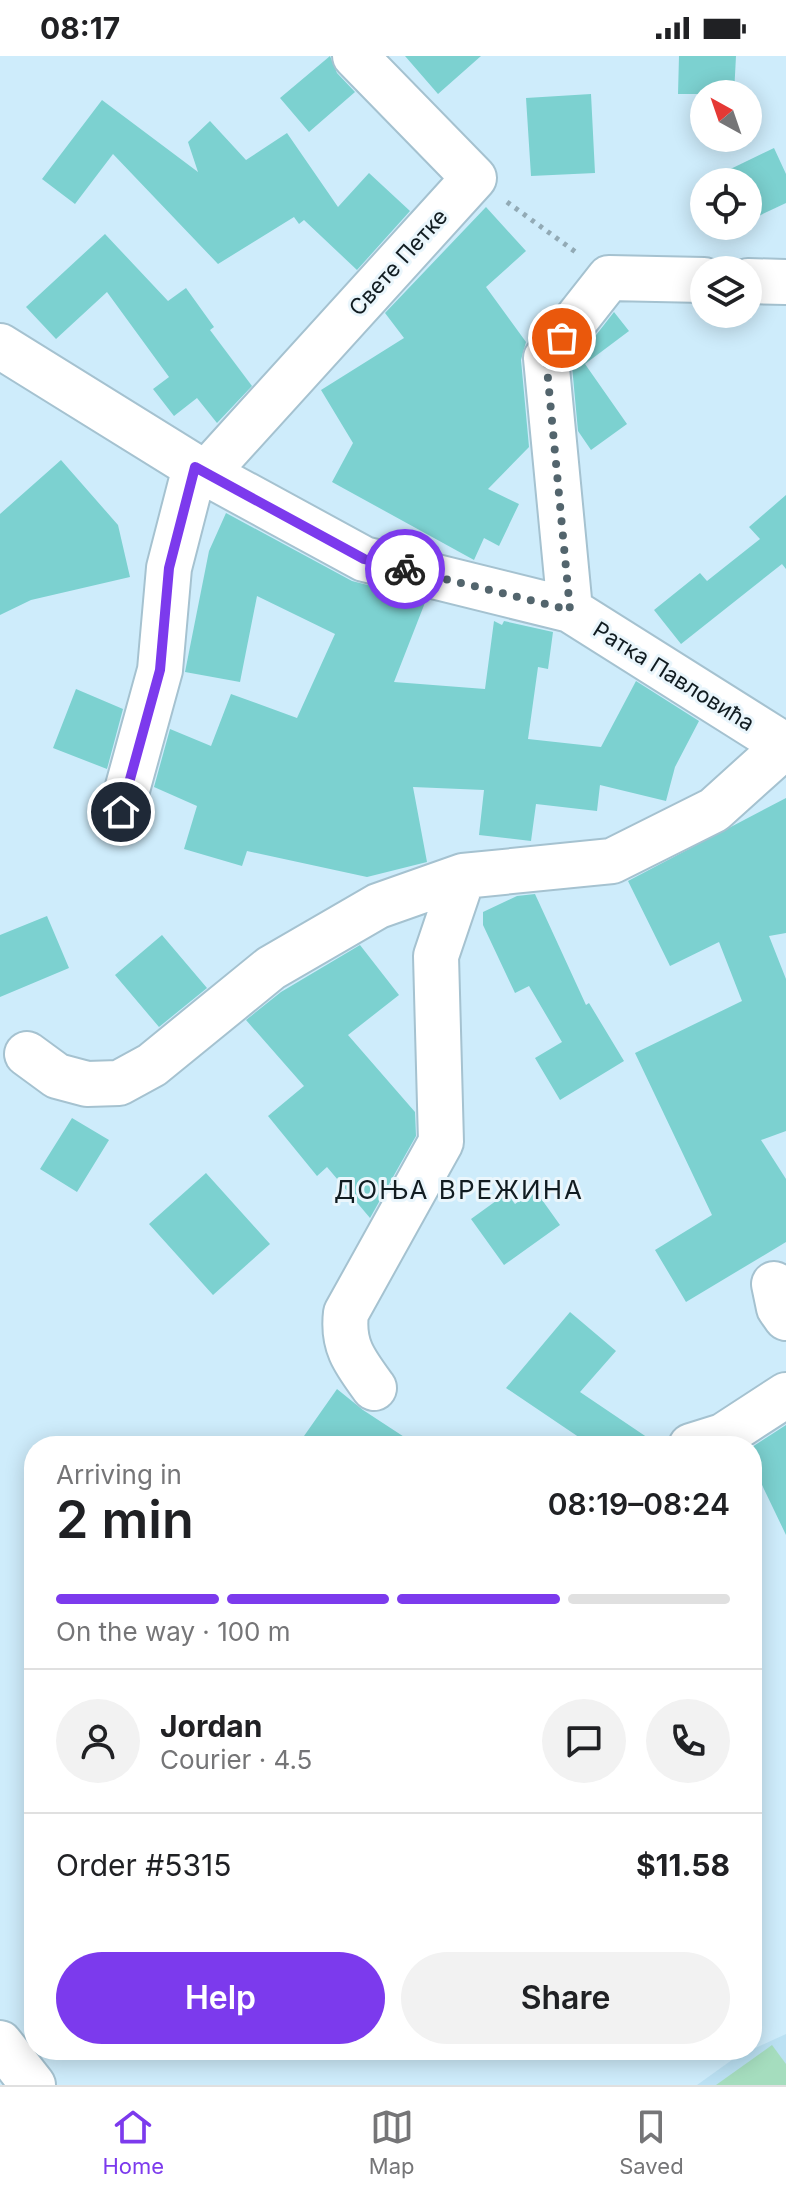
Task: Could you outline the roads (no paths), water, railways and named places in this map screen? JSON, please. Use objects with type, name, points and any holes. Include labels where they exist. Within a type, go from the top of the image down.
[{"type":"street","name":"Свете Петке","points":[[201,470],[474,178],[355,56]]},
{"type":"street","points":[[570,610],[546,358],[609,278],[690,280]]},
{"type":"street","points":[[762,281],[786,282]]},
{"type":"street","name":"Ратка Павловића","points":[[0,346],[201,470],[364,559],[570,610],[785,746]]},
{"type":"street","points":[[121,812],[160,670],[169,568],[201,470]]},
{"type":"street","points":[[27,1054],[57,1076],[87,1084],[119,1083],[152,1065],[271,968],[378,906],[463,876],[612,861],[714,810],[785,746]]},
{"type":"street","points":[[374,1388],[348,1351],[343,1335],[346,1313],[441,1142],[436,956],[463,876]]},
{"type":"street","points":[[723,1436],[786,1395]]},
{"type":"street","points":[[0,2043],[33,2085]]},
{"type":"district","name":"ДОЊА ВРЕЖИНА","points":[[459,1190]]}]
